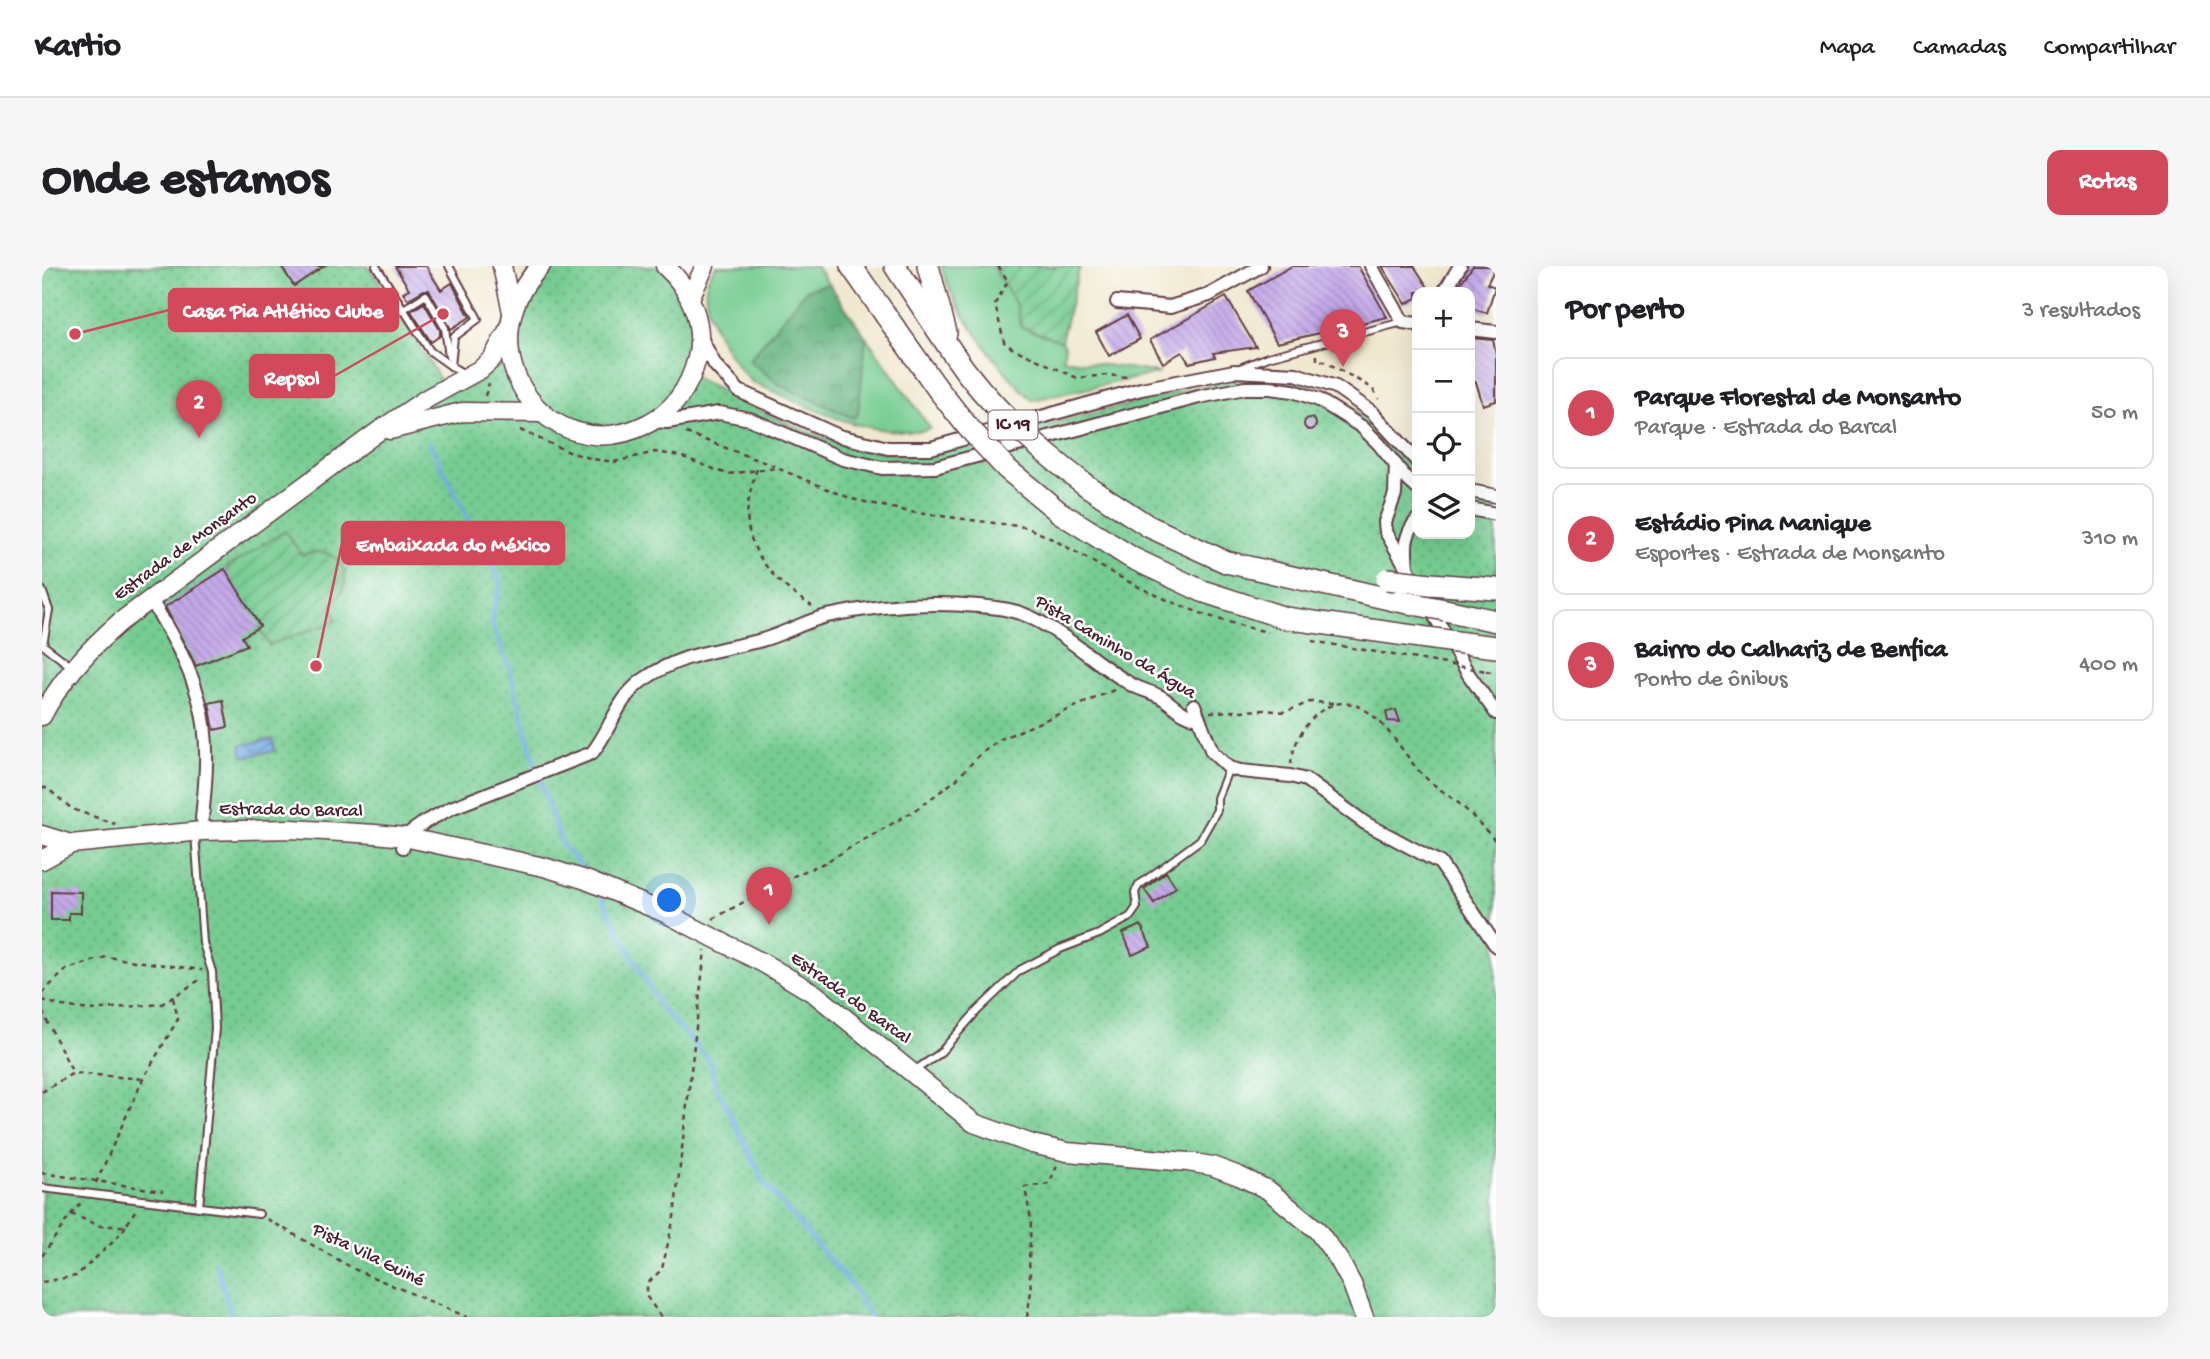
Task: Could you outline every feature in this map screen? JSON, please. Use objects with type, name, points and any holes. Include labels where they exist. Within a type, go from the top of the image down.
[{"type":"highway","points":[[851,266],[937,388],[967,426],[1007,469],[1059,512],[1132,558],[1202,591],[1285,618],[1496,647]]},
{"type":"highway","name":"IC 19","points":[[895,266],[951,352],[994,406],[1037,447],[1087,486],[1148,526],[1226,562],[1338,586]]},
{"type":"highway","points":[[928,266],[951,352]]},
{"type":"highway","points":[[1338,586],[1387,579],[1496,589]]},
{"type":"highway","points":[[1338,586],[1496,621]]},
{"type":"street","points":[[502,266],[512,312]]},
{"type":"street","points":[[541,266],[519,294],[508,330],[508,349],[519,384],[530,400],[543,413],[565,426],[589,434],[622,433],[660,421],[719,413],[750,419],[843,459],[882,468],[935,467],[1199,397],[1245,388],[1270,388],[1293,391],[1319,400],[1362,427],[1412,483]]},
{"type":"street","points":[[660,421],[688,384],[698,351],[699,334],[690,298],[665,266]]},
{"type":"street","points":[[690,298],[705,266]]},
{"type":"street","points":[[1117,303],[1170,307],[1209,295],[1261,266]]},
{"type":"street","points":[[1371,266],[1403,322],[1412,323]]},
{"type":"street","points":[[1447,287],[1460,266]]},
{"type":"street","points":[[1475,329],[1496,331]]},
{"type":"street","name":"Estrada de Monsanto","points":[[42,716],[54,694],[97,641],[150,598],[376,433],[434,394],[469,377],[492,359],[508,330]]},
{"type":"street","points":[[699,334],[715,365],[739,391],[839,436],[888,448],[931,448],[1141,389],[1234,371],[1296,374],[1336,387],[1372,412],[1412,456]]},
{"type":"street","name":"Estrada de Monsanto","points":[[376,433],[462,412],[520,415],[543,413]]},
{"type":"street","points":[[1396,465],[1395,494],[1385,523],[1386,532],[1469,675],[1496,713]]},
{"type":"street","points":[[1475,492],[1496,496]]},
{"type":"street","points":[[1475,510],[1496,514]]},
{"type":"street","points":[[1407,571],[1405,546],[1412,527]]},
{"type":"street","points":[[150,598],[174,639],[200,702],[206,778],[198,825]]},
{"type":"street","name":"Pista Caminho da Água","points":[[404,842],[451,808],[592,753],[613,716],[640,681],[675,662],[704,651],[765,639],[825,617],[909,604],[948,603],[1015,611],[1048,626],[1129,684],[1161,697],[1190,717],[1196,711],[1212,752],[1229,768]]},
{"type":"street","points":[[1229,768],[1306,780],[1365,822],[1440,863],[1496,946]]},
{"type":"street","name":"Estrada do Barcal","points":[[71,844],[198,825],[290,829],[404,842],[544,867],[625,895],[765,964],[815,994],[974,1123],[1032,1144],[1067,1152],[1212,1166],[1268,1190],[1317,1230],[1346,1272],[1364,1317]]},
{"type":"street","points":[[42,835],[71,844]]},
{"type":"street","points":[[42,860],[71,844]]},
{"type":"lane","points":[[376,266],[430,351],[469,377]]},
{"type":"lane","points":[[449,266],[478,319],[454,337],[451,366]]},
{"type":"lane","points":[[402,310],[426,295],[445,328],[451,366]]},
{"type":"lane","points":[[1234,371],[1268,357],[1403,322]]},
{"type":"lane","points":[[42,590],[49,610],[43,645],[74,668]]},
{"type":"lane","points":[[913,1072],[939,1054],[977,1011],[1020,970],[1060,949],[1099,934],[1130,916],[1137,907],[1135,892],[1139,885],[1190,849],[1208,829],[1217,810],[1217,798],[1229,768]]},
{"type":"lane","points":[[198,825],[203,943],[212,972],[215,1028],[199,1207]]},
{"type":"lane","points":[[42,1188],[258,1214]]},
{"type":"path","points":[[998,266],[1008,281],[995,304],[1004,342],[1077,378],[1138,378],[1141,389]]},
{"type":"path","points":[[660,421],[691,436],[752,456],[852,499],[910,512],[1025,527],[1178,605],[1275,634]]},
{"type":"path","points":[[777,468],[758,470],[747,508],[752,543],[779,583],[825,617]]},
{"type":"path","points":[[1309,640],[1496,673]]},
{"type":"path","points":[[661,1317],[647,1297],[647,1284],[662,1269],[674,1217],[704,957],[703,933],[707,922],[780,882],[824,863],[914,811],[956,780],[980,754],[1000,739],[1129,684]]},
{"type":"path","points":[[1196,711],[1285,712],[1310,702],[1350,703],[1366,709],[1383,724],[1422,774],[1465,809],[1496,841]]},
{"type":"path","points":[[1290,776],[1292,756],[1305,727],[1317,714],[1334,703]]},
{"type":"path","points":[[42,789],[47,788],[72,810],[124,827]]},
{"type":"path","points":[[42,993],[67,969],[106,957],[212,972]]},
{"type":"path","points":[[42,1000],[90,1010],[162,1004],[212,972]]},
{"type":"path","points":[[42,1255],[71,1214],[91,1194],[143,1079],[178,1019],[173,998]]},
{"type":"path","points":[[42,1011],[73,1073]]},
{"type":"path","points":[[42,1092],[73,1073],[143,1079]]},
{"type":"path","points":[[1027,1317],[1031,1291],[1031,1221],[1025,1187],[1049,1184],[1059,1163]]},
{"type":"path","points":[[42,1173],[171,1192]]},
{"type":"path","points":[[42,1282],[76,1276],[107,1248],[126,1226],[141,1200]]},
{"type":"path","points":[[71,1214],[100,1226],[126,1226]]},
{"type":"path","name":"Pista Vila Guiné","points":[[258,1214],[356,1270],[467,1317]]},
{"type":"green space","points":[[42,266],[369,266],[446,389],[481,372],[533,266],[662,266],[691,310],[693,377],[803,430],[832,440],[861,448],[921,455],[1208,385],[1275,379],[1296,382],[1336,397],[1373,425],[1412,467],[1412,539],[1475,539],[1475,501],[1496,505],[1496,1317],[42,1317]]},
{"type":"green space","points":[[716,266],[816,266],[930,428],[922,431],[888,430],[848,422],[752,382],[720,338],[709,311],[706,286]]},
{"type":"green space","points":[[941,266],[993,266],[1017,306],[1021,327],[1061,341],[1065,345],[1063,359],[1160,373],[1032,400],[1006,372],[966,319]]},
{"type":"green space","points":[[993,266],[1080,266],[1061,341],[1021,327],[1017,306]]},
{"type":"green space","points":[[829,284],[866,338],[858,414],[853,418],[781,386],[749,360],[807,289]]},
{"type":"green space","points":[[285,531],[302,555],[326,553],[335,558],[345,574],[345,584],[332,604],[336,621],[269,645],[225,569]]},
{"type":"water","points":[[273,739],[275,751],[243,757],[241,745]]},
{"type":"building","points":[[281,266],[324,266],[294,286]]},
{"type":"building","points":[[395,266],[426,266],[441,290],[452,283],[470,317],[451,329],[429,290],[408,299],[403,292],[409,289]]},
{"type":"building","points":[[1292,266],[1358,266],[1387,317],[1277,343],[1248,291]]},
{"type":"building","points":[[1382,266],[1414,266],[1428,287],[1412,287],[1412,301],[1406,304]]},
{"type":"building","points":[[1473,266],[1496,266],[1487,284],[1495,287],[1487,313],[1475,309],[1475,287],[1458,287]]},
{"type":"building","points":[[1226,297],[1256,347],[1213,353],[1215,357],[1189,363],[1182,352],[1163,363],[1150,340]]},
{"type":"building","points":[[424,303],[440,330],[440,336],[431,342],[411,311]]},
{"type":"building","points":[[1127,315],[1140,339],[1109,356],[1096,332]]},
{"type":"building","points":[[1475,338],[1493,340],[1496,354],[1496,401],[1483,405],[1476,382]]},
{"type":"building","points":[[1310,418],[1316,424],[1310,430],[1304,424]]},
{"type":"building","points":[[225,569],[260,626],[242,637],[247,645],[196,666],[165,607]]},
{"type":"building","points":[[223,700],[228,727],[214,730],[209,703]]},
{"type":"building","points":[[1396,710],[1400,722],[1388,721],[1386,712]]},
{"type":"building","points":[[1166,872],[1176,887],[1154,903],[1144,889]]},
{"type":"building","points":[[51,891],[81,892],[81,913],[69,913],[69,920],[51,920]]},
{"type":"building","points":[[1141,925],[1151,947],[1132,955],[1123,933]]},
{"type":"waterway","points":[[429,442],[501,583],[491,621],[510,670],[536,768]]},
{"type":"waterway","points":[[539,778],[562,845],[587,873]]},
{"type":"waterway","points":[[601,897],[659,1006],[710,1061],[715,1084],[765,1184],[852,1286],[870,1317]]},
{"type":"waterway","points":[[216,1264],[232,1317]]},
{"type":"place","name":"Repsol","points":[[443,314]]},
{"type":"place","name":"Casa Pia Atlético Clube","points":[[75,334]]},
{"type":"place","name":"Bairro do Calhariz de Benfica","points":[[1343,367]]},
{"type":"place","name":"Estádio Pina Manique","points":[[199,438]]},
{"type":"place","name":"Embaixada do México","points":[[316,666]]},
{"type":"place","name":"Parque Florestal de Monsanto","points":[[769,925]]}]
